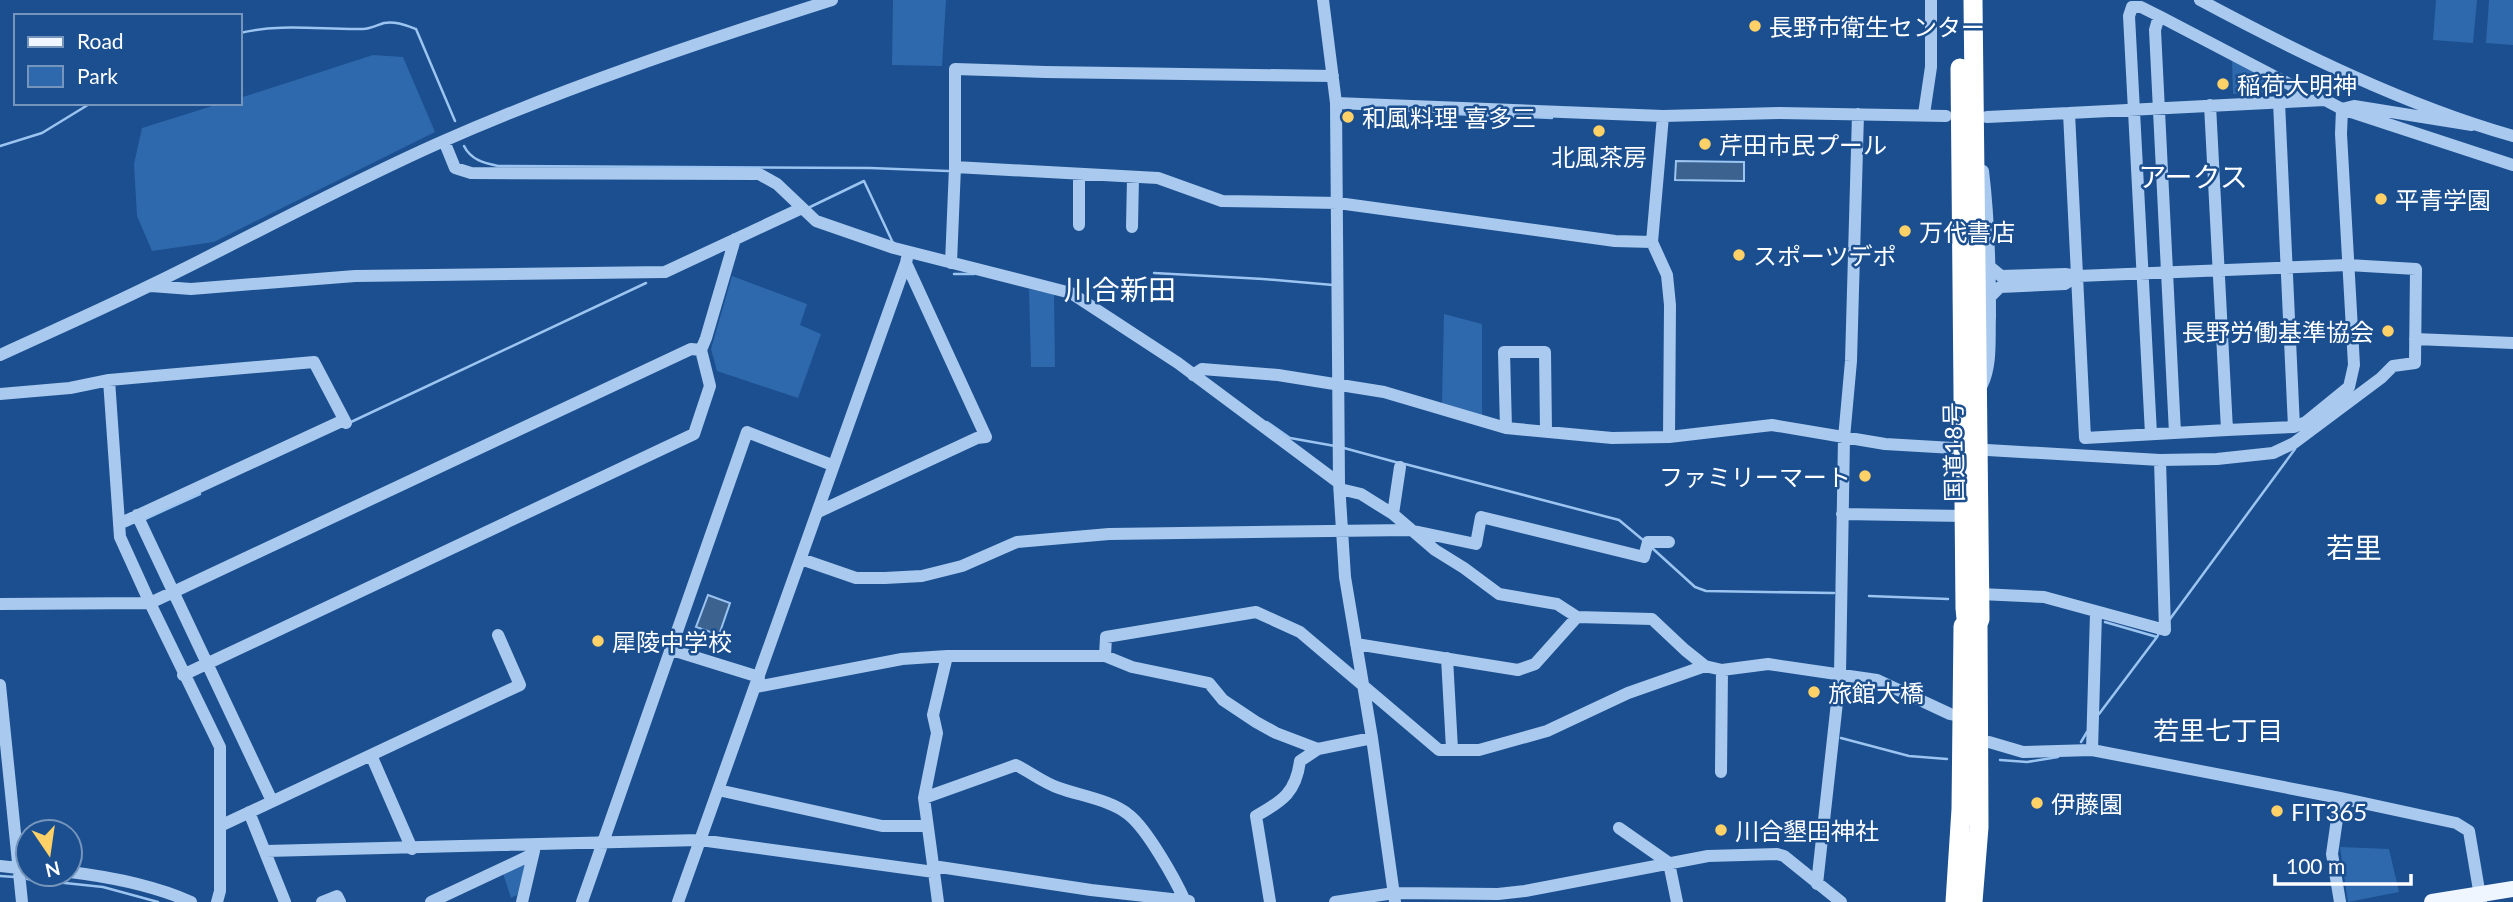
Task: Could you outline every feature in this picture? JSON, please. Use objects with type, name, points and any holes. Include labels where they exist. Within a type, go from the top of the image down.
[{"type":"highway","name":"国道18号","points":[[1959,0],[1970,450],[1980,594],[1972,613]]},
{"type":"highway","name":"国道18号","points":[[1973,0],[1977,394],[1964,516],[1972,613],[1978,624],[1979,827],[1973,902]]},
{"type":"highway","points":[[1955,902],[1960,854],[1963,615],[1972,613]]},
{"type":"highway","name":"国道18号","points":[[1966,902],[1979,740]]},
{"type":"highway","points":[[1979,740],[1990,803],[1986,902]]},
{"type":"main road","points":[[2432,902],[2481,897],[2513,889]]},
{"type":"street","points":[[0,355],[151,286],[356,181],[444,141],[696,44],[832,0]]},
{"type":"street","points":[[1323,0],[1336,103],[1341,530],[1350,615],[1364,687],[1395,898]]},
{"type":"street","points":[[1924,114],[1931,67],[1931,0]]},
{"type":"street","points":[[2200,0],[2289,47],[2472,125]]},
{"type":"street","points":[[2151,434],[2129,16],[2132,7],[2141,7],[2291,85],[2304,101]]},
{"type":"street","points":[[2159,16],[2155,30],[2175,433]]},
{"type":"street","points":[[951,263],[955,69],[1333,76]]},
{"type":"street","points":[[1987,117],[2325,100],[2513,165]]},
{"type":"street","points":[[2279,102],[2294,427]]},
{"type":"street","points":[[1336,103],[1663,116],[1946,116]]},
{"type":"street","points":[[2210,106],[2227,430]]},
{"type":"street","points":[[2342,108],[2354,106],[2472,125],[2513,136]]},
{"type":"street","points":[[2069,113],[2084,438],[2294,427],[2306,422],[2349,387],[2354,365],[2341,134],[2342,108]]},
{"type":"street","points":[[1817,884],[1840,675],[1844,438],[1851,361],[1858,114]]},
{"type":"street","points":[[1663,116],[1652,242],[1667,275],[1670,305],[1669,437]]},
{"type":"street","points":[[444,141],[454,167],[471,173],[760,170],[816,221],[902,252],[1071,293],[1193,375],[1340,486],[1361,494],[1393,514],[1409,530],[1499,594],[1557,604],[1577,617],[1652,618],[1705,666],[1722,670],[1768,664],[1877,680],[1950,715],[1963,717]]},
{"type":"street","points":[[1975,145],[1980,151],[1988,213],[1990,267],[1989,363],[1977,394]]},
{"type":"street","points":[[955,167],[1158,178],[1222,201],[1338,202],[1615,241],[1652,242]]},
{"type":"street","points":[[1079,174],[1079,221]]},
{"type":"street","points":[[1132,227],[1133,177]]},
{"type":"street","points":[[151,286],[191,289],[355,276],[666,272],[802,208]]},
{"type":"street","points":[[183,675],[694,434],[710,386],[701,350],[735,239]]},
{"type":"street","points":[[678,902],[818,512],[902,252]]},
{"type":"street","points":[[818,512],[977,438],[986,437],[902,252]]},
{"type":"street","points":[[1193,375],[1202,369],[1223,370],[1339,384],[1384,391],[1506,428],[1612,438],[1669,437],[1772,425],[1885,444],[2160,460],[2217,459],[2273,453],[2294,443],[2381,378],[2393,366],[2415,363],[2416,269],[2348,265],[2143,274],[2001,276],[1990,267]]},
{"type":"street","points":[[1990,297],[2000,287],[2066,284],[2078,276]]},
{"type":"street","points":[[2415,339],[2513,344]]},
{"type":"street","points":[[0,604],[150,603],[691,349],[701,350]]},
{"type":"street","points":[[1506,428],[1504,352],[1545,352],[1546,432]]},
{"type":"street","points":[[0,394],[70,388],[109,380],[313,362],[345,421],[119,524]]},
{"type":"street","points":[[109,380],[120,537],[183,675],[220,747],[217,902]]},
{"type":"street","points":[[582,902],[747,432],[832,466]]},
{"type":"street","points":[[1980,594],[2044,597],[2165,630],[2160,460]]},
{"type":"street","points":[[1393,514],[1400,467]]},
{"type":"street","points":[[1842,514],[1964,516]]},
{"type":"street","points":[[137,515],[272,801]]},
{"type":"street","points":[[801,559],[856,578],[885,578],[922,576],[962,566],[1017,542],[1109,534],[1409,530],[1476,544],[1481,517],[1644,558],[1647,544],[1669,542]]},
{"type":"street","points":[[1105,656],[1106,637],[1256,612],[1300,632],[1439,750],[1479,750],[1547,731],[1628,693],[1705,666]]},
{"type":"street","points":[[2092,750],[2096,612]]},
{"type":"street","points":[[1356,645],[1518,670],[1526,669],[1535,664],[1577,617]]},
{"type":"street","points":[[220,826],[520,685],[498,635]]},
{"type":"street","points":[[672,650],[758,682],[902,659],[947,656],[1105,656],[1132,667],[1209,682],[1223,700],[1256,722],[1318,749]]},
{"type":"street","points":[[938,902],[924,798],[937,733],[933,715],[947,656]]},
{"type":"street","points":[[1447,659],[1452,749]]},
{"type":"street","points":[[1721,772],[1722,670]]},
{"type":"street","points":[[0,685],[1,722],[16,818]]},
{"type":"street","points":[[1270,902],[1256,816],[1278,804],[1292,789],[1300,761],[1318,749],[1372,738]]},
{"type":"street","points":[[1979,740],[2023,752],[2092,750],[2456,823],[2469,831],[2481,897]]},
{"type":"street","points":[[371,755],[412,849]]},
{"type":"street","points":[[924,798],[1016,765],[1055,787],[1113,806],[1130,816],[1189,901]]},
{"type":"street","points":[[718,790],[882,826],[927,826]]},
{"type":"street","points":[[2340,798],[2332,854],[2340,902]]},
{"type":"street","points":[[249,812],[267,851],[285,902]]},
{"type":"street","points":[[1619,828],[1669,863],[1677,902]]},
{"type":"street","points":[[267,851],[534,849],[603,842],[701,840],[1189,901]]},
{"type":"street","points":[[522,902],[534,849]]},
{"type":"street","points":[[431,902],[534,849]]},
{"type":"street","points":[[1335,902],[1498,894],[1708,856],[1777,854],[1784,856],[1841,902]]},
{"type":"street","points":[[84,875],[170,893],[191,902]]},
{"type":"street","points":[[322,902],[337,896],[340,902]]},
{"type":"green space","points":[[893,0],[946,0],[942,66],[892,65]]},
{"type":"green space","points":[[2436,0],[2477,0],[2473,43],[2433,40]]},
{"type":"green space","points":[[2489,0],[2513,0],[2513,45],[2486,43]]},
{"type":"green space","points":[[373,55],[403,57],[435,132],[214,242],[152,251],[137,216],[134,164],[142,128],[216,105],[242,105],[242,97]]},
{"type":"green space","points":[[2232,60],[2285,88],[2284,92],[2233,94]]},
{"type":"green space","points":[[732,276],[807,304],[800,325],[821,334],[798,398],[717,371],[711,349]]},
{"type":"green space","points":[[1029,289],[1054,294],[1055,367],[1031,367]]},
{"type":"green space","points":[[1444,314],[1482,324],[1482,416],[1442,403]]},
{"type":"green space","points":[[2340,847],[2389,849],[2399,892],[2348,902]]},
{"type":"green space","points":[[526,864],[517,895],[511,898],[502,870]]},
{"type":"shaded area","points":[[1676,161],[1744,162],[1744,181],[1675,180]]},
{"type":"shaded area","points":[[708,595],[730,603],[719,635],[696,627]]},
{"type":"waterway","points":[[242,33],[286,28],[366,29],[384,23],[416,29],[455,121]]},
{"type":"waterway","points":[[0,146],[42,133],[88,105]]},
{"type":"waterway","points":[[1454,114],[1552,118]]},
{"type":"waterway","points":[[464,146],[474,158],[498,166],[870,168],[948,171]]},
{"type":"waterway","points":[[808,208],[864,181],[893,243]]},
{"type":"waterway","points":[[1154,273],[1333,285]]},
{"type":"waterway","points":[[954,274],[974,274]]},
{"type":"waterway","points":[[351,422],[646,283]]},
{"type":"waterway","points":[[1267,422],[1290,438],[1335,446]]},
{"type":"waterway","points":[[1344,448],[1399,463]]},
{"type":"waterway","points":[[2170,619],[2295,449]]},
{"type":"waterway","points":[[1405,464],[1619,520],[1643,540]]},
{"type":"waterway","points":[[145,519],[200,494]]},
{"type":"waterway","points":[[1651,547],[1695,587],[1706,591],[1834,593]]},
{"type":"waterway","points":[[1869,596],[1948,599]]},
{"type":"waterway","points":[[2105,622],[2157,637],[2158,635]]},
{"type":"waterway","points":[[2099,714],[2157,637]]},
{"type":"waterway","points":[[2081,742],[2087,732]]},
{"type":"waterway","points":[[1841,738],[1909,756],[1947,759]]},
{"type":"waterway","points":[[2000,760],[2027,762],[2058,757]]},
{"type":"waterway","points":[[0,876],[14,877]]},
{"type":"waterway","points":[[84,885],[103,887],[158,902]]},
{"type":"place","name":"長野市衛生センター","points":[[1755,26]]},
{"type":"place","name":"稲荷大明神","points":[[2223,84]]},
{"type":"place","name":"和風料理 喜多三","points":[[1348,117]]},
{"type":"place","name":"北風茶房","points":[[1599,131]]},
{"type":"place","name":"芹田市民プール","points":[[1705,144]]},
{"type":"place","name":"平青学園","points":[[2381,199]]},
{"type":"place","name":"万代書店","points":[[1905,231]]},
{"type":"place","name":"スポーツデポ","points":[[1739,255]]},
{"type":"place","name":"長野労働基準協会","points":[[2388,331]]},
{"type":"place","name":"ファミリーマート","points":[[1865,476]]},
{"type":"place","name":"犀陵中学校","points":[[598,641]]},
{"type":"place","name":"旅館大橋","points":[[1814,692]]},
{"type":"place","name":"伊藤園","points":[[2037,803]]},
{"type":"place","name":"FIT365","points":[[2277,811]]},
{"type":"place","name":"川合墾田神社","points":[[1721,830]]},
{"type":"district","name":"アークス","points":[[2193,176]]},
{"type":"district","name":"川合新田","points":[[1120,289]]},
{"type":"district","name":"若里","points":[[2354,547]]},
{"type":"district","name":"若里七丁目","points":[[2218,730]]}]
